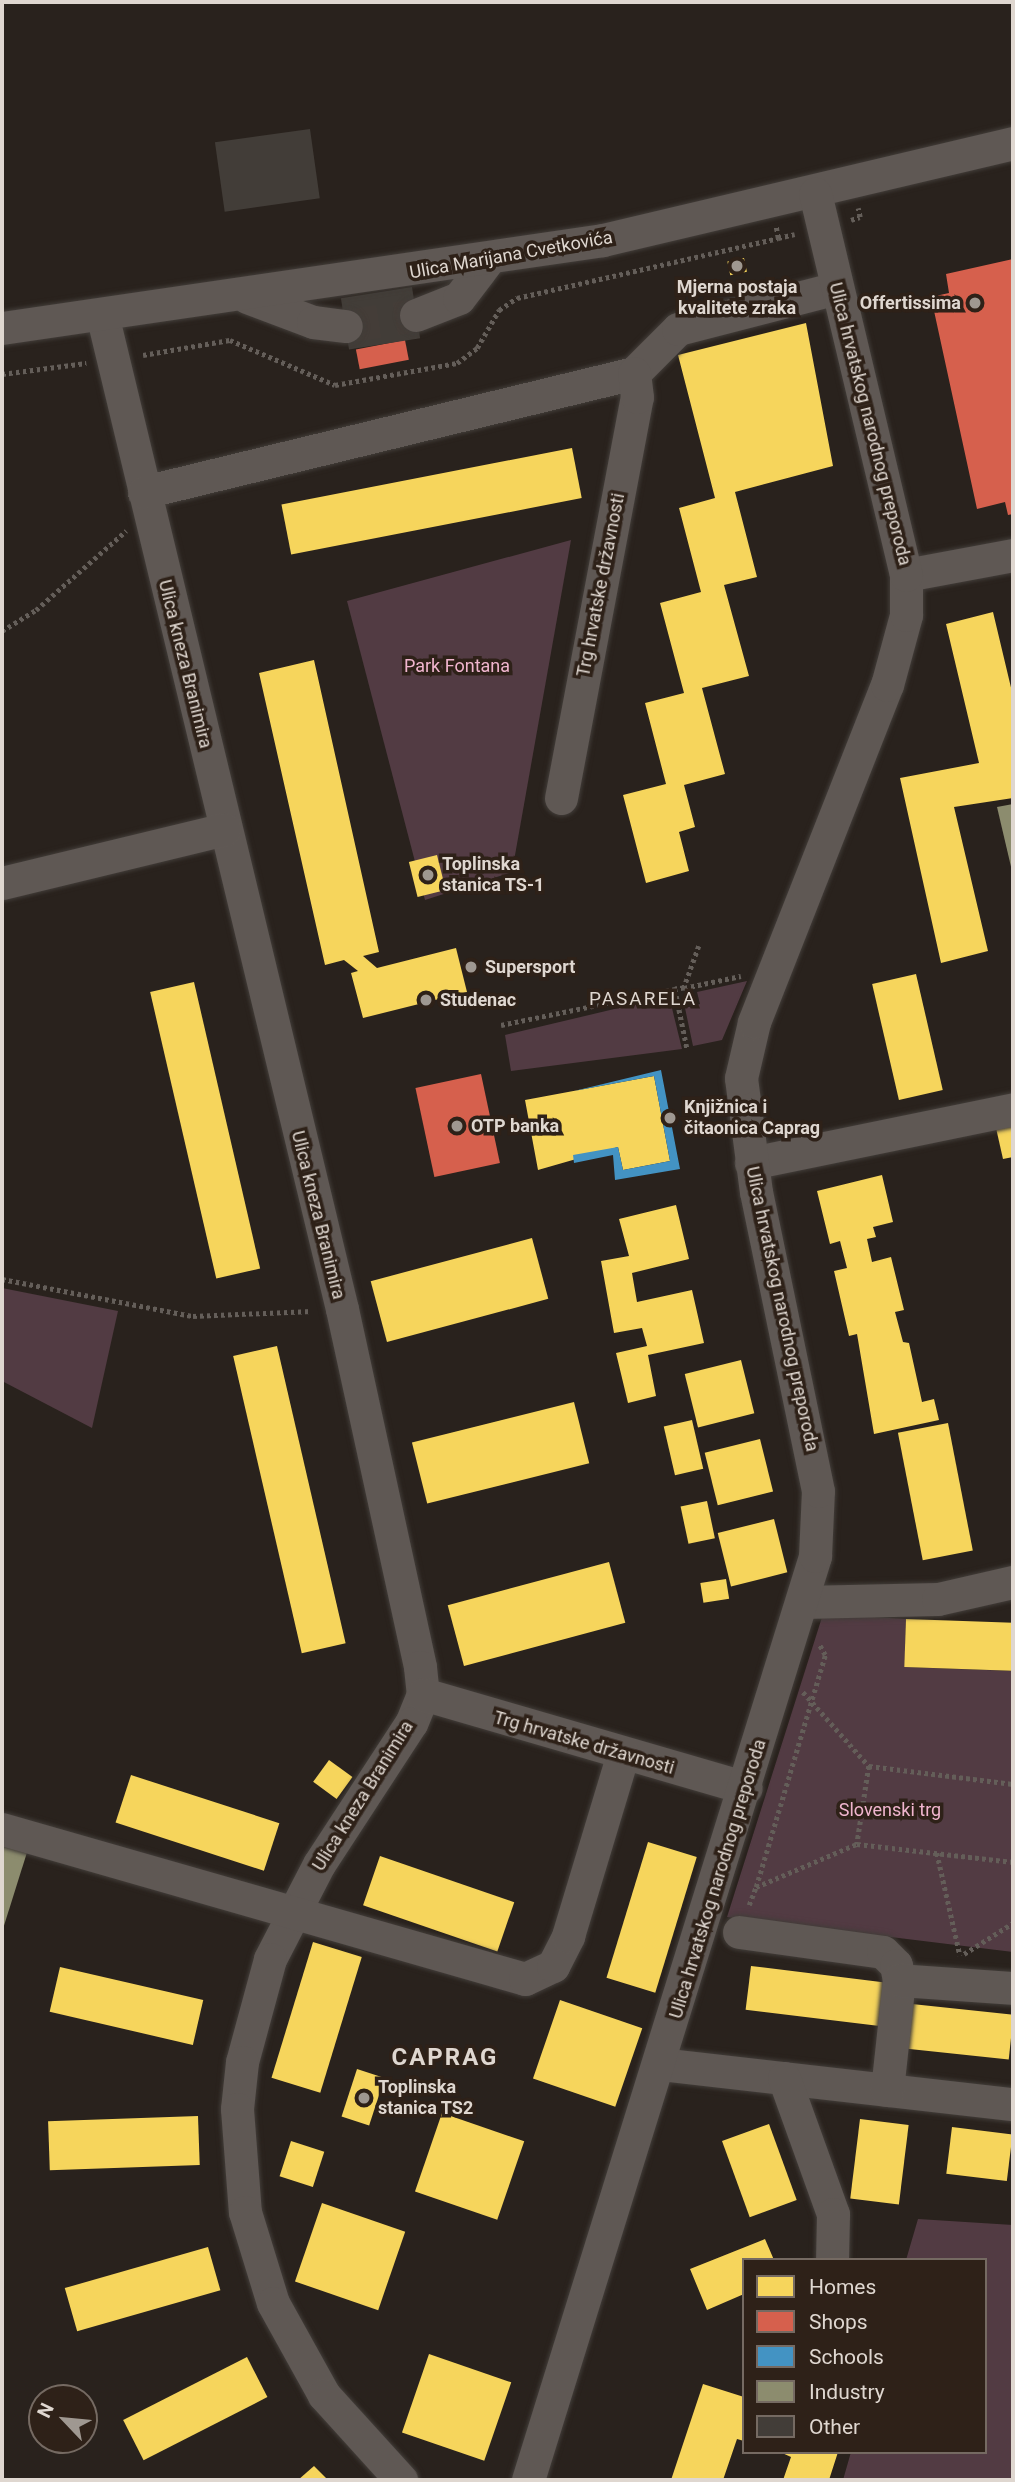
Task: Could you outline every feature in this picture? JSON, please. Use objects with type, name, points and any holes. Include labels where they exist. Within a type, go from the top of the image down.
[{"type":"street","name":"Ulica Marijana Cvetkovića","points":[[2,328],[244,296],[478,273],[815,194],[1013,143]]},
{"type":"street","name":"Ulica hrvatskog narodnog preporoda","points":[[528,2480],[746,1788],[815,1556],[818,1491],[741,1106],[743,1057],[887,685],[906,615],[906,575],[815,194]]},
{"type":"street","points":[[415,307],[448,305],[478,273]]},
{"type":"street","points":[[147,504],[634,373],[678,330],[837,288]]},
{"type":"street","points":[[244,296],[297,317],[344,317]]},
{"type":"street","name":"Ulica kneza Branimira","points":[[102,314],[342,1309],[423,1694],[293,1911],[270,1959],[242,2063],[238,2155],[245,2211],[267,2288],[296,2353],[350,2431],[401,2480]]},
{"type":"street","name":"Trg hrvatske državnosti","points":[[561,798],[637,397],[634,373]]},
{"type":"street","points":[[906,575],[1010,564]]},
{"type":"street","points":[[2,883],[225,829]]},
{"type":"street","points":[[751,1163],[1013,1109]]},
{"type":"street","points":[[803,1602],[938,1599],[1013,1582]]},
{"type":"street","name":"Trg hrvatske državnosti","points":[[423,1694],[746,1788]]},
{"type":"street","points":[[2,1829],[536,1977],[554,1966],[568,1936],[623,1754]]},
{"type":"street","points":[[741,1925],[883,1952],[897,1965],[899,1980],[887,2090]]},
{"type":"street","points":[[899,1980],[962,1969],[1013,1988]]},
{"type":"street","points":[[660,2064],[1013,2104]]},
{"type":"street","points":[[784,2078],[833,2214],[832,2258]]},
{"type":"path","points":[[2,631],[147,504]]},
{"type":"path","points":[[684,988],[699,946]]},
{"type":"path","points":[[501,1025],[752,974]]},
{"type":"path","points":[[675,989],[687,1048]]},
{"type":"path","points":[[2,1279],[140,1309],[223,1319],[342,1309]]},
{"type":"path","points":[[741,1925],[756,1887],[825,1655],[812,1639]]},
{"type":"path","points":[[797,1687],[813,1700],[869,1766],[1013,1784]]},
{"type":"path","points":[[856,1844],[869,1766]]},
{"type":"path","points":[[756,1887],[856,1844],[1013,1862]]},
{"type":"path","points":[[937,1853],[962,1969],[1013,1923]]},
{"type":"green space","name":"Park Fontana","points":[[571,540],[512,872],[425,900],[347,601]]},
{"type":"green space","points":[[747,981],[722,1040],[693,1046],[685,1008],[700,1004],[697,992]]},
{"type":"green space","points":[[669,996],[682,1049],[511,1071],[505,1035]]},
{"type":"green space","points":[[2,1288],[118,1311],[92,1428],[2,1381]]},
{"type":"green space","name":"Slovenski trg","points":[[823,1614],[906,1619],[905,1667],[1013,1671],[1013,1952],[727,1917]]},
{"type":"green space","points":[[918,2219],[1013,2225],[1013,2480],[843,2480],[850,2454],[987,2454],[987,2258],[907,2258]]},
{"type":"building: Homes","name":"Mjerna postaja kvalitete zraka","points":[[744,258],[747,272],[730,275],[727,262]]},
{"type":"building: Homes","points":[[806,323],[833,466],[735,492],[757,577],[724,585],[749,676],[702,688],[725,774],[684,785],[695,827],[679,832],[689,871],[646,883],[623,795],[666,784],[645,703],[684,693],[660,603],[701,592],[679,508],[715,498],[678,355]]},
{"type":"building: Homes","points":[[572,448],[582,498],[291,555],[281,504]]},
{"type":"building: Homes","points":[[993,612],[1013,696],[1013,798],[954,807],[988,951],[941,963],[900,778],[979,763],[946,624]]},
{"type":"building: Homes","points":[[314,660],[379,952],[363,956],[377,968],[456,948],[467,992],[363,1018],[351,973],[358,971],[344,960],[325,965],[259,673]]},
{"type":"building: Homes","name":"Toplinska stanica TS-1","points":[[437,855],[446,890],[418,897],[409,862]]},
{"type":"building: Homes","points":[[916,974],[943,1090],[899,1100],[872,984]]},
{"type":"building: Homes","points":[[194,982],[260,1268],[216,1279],[150,992]]},
{"type":"building: Homes","points":[[654,1076],[670,1161],[623,1170],[618,1147],[538,1170],[525,1100]]},
{"type":"building: Homes","points":[[1013,1124],[1013,1157],[1003,1159],[996,1128]]},
{"type":"building: Homes","points":[[882,1175],[893,1222],[873,1227],[876,1237],[867,1239],[872,1262],[891,1257],[904,1310],[895,1312],[903,1342],[909,1343],[922,1402],[934,1399],[939,1420],[874,1434],[857,1334],[849,1336],[834,1271],[847,1268],[840,1241],[830,1244],[817,1191]]},
{"type":"building: Homes","points":[[676,1205],[689,1259],[632,1273],[637,1302],[692,1290],[704,1343],[648,1355],[656,1396],[628,1403],[616,1353],[647,1346],[642,1328],[614,1333],[601,1261],[629,1256],[619,1219]]},
{"type":"building: Homes","points":[[532,1238],[548,1299],[387,1342],[371,1281]]},
{"type":"building: Homes","points":[[277,1346],[346,1643],[302,1653],[233,1356]]},
{"type":"building: Homes","points":[[741,1360],[754,1413],[698,1427],[685,1374]]},
{"type":"building: Homes","points":[[574,1402],[589,1463],[427,1504],[412,1442]]},
{"type":"building: Homes","points":[[692,1420],[703,1469],[675,1475],[664,1427]]},
{"type":"building: Homes","points":[[948,1423],[973,1551],[923,1560],[898,1433]]},
{"type":"building: Homes","points":[[760,1439],[773,1491],[718,1505],[705,1453]]},
{"type":"building: Homes","points":[[707,1501],[715,1538],[688,1544],[681,1507]]},
{"type":"building: Homes","points":[[774,1519],[787,1572],[731,1586],[718,1533]]},
{"type":"building: Homes","points":[[609,1562],[625,1623],[464,1666],[448,1605]]},
{"type":"building: Homes","points":[[726,1579],[729,1599],[703,1603],[700,1583]]},
{"type":"building: Homes","points":[[906,1619],[1013,1623],[1011,1671],[904,1667]]},
{"type":"building: Homes","points":[[329,1760],[352,1777],[337,1799],[313,1782]]},
{"type":"building: Homes","points":[[131,1775],[279,1823],[264,1871],[116,1823]]},
{"type":"building: Homes","points":[[648,1842],[697,1857],[655,1993],[606,1978]]},
{"type":"building: Homes","points":[[380,1856],[514,1902],[497,1951],[363,1905]]},
{"type":"building: Homes","points":[[313,1942],[362,1957],[320,2093],[271,2078]]},
{"type":"building: Homes","points":[[751,1966],[889,1983],[884,2027],[746,2010]]},
{"type":"building: Homes","points":[[60,1967],[203,2000],[193,2045],[50,2012]]},
{"type":"building: Homes","points":[[560,2000],[642,2028],[615,2107],[533,2078]]},
{"type":"building: Homes","points":[[912,2004],[1013,2015],[1009,2059],[907,2049]]},
{"type":"building: Homes","name":"Toplinska stanica TS2","points":[[357,2069],[385,2078],[369,2126],[342,2117]]},
{"type":"building: Homes","points":[[442,2113],[524,2141],[497,2220],[415,2191]]},
{"type":"building: Homes","points":[[198,2116],[200,2165],[50,2170],[48,2121]]},
{"type":"building: Homes","points":[[860,2119],[909,2125],[899,2204],[850,2198]]},
{"type":"building: Homes","points":[[769,2124],[797,2200],[750,2217],[722,2141]]},
{"type":"building: Homes","points":[[952,2127],[1013,2134],[1007,2181],[946,2174]]},
{"type":"building: Homes","points":[[291,2141],[324,2152],[313,2187],[280,2176]]},
{"type":"building: Homes","points":[[322,2203],[405,2232],[378,2310],[295,2281]]},
{"type":"building: Homes","points":[[765,2239],[773,2258],[742,2258],[742,2295],[707,2310],[690,2269]]},
{"type":"building: Homes","points":[[208,2247],[220,2290],[77,2331],[65,2288]]},
{"type":"building: Homes","points":[[429,2354],[511,2382],[484,2461],[402,2432]]},
{"type":"building: Homes","points":[[247,2357],[267,2397],[144,2460],[123,2420]]},
{"type":"building: Homes","points":[[703,2384],[742,2396],[742,2440],[737,2439],[723,2480],[671,2480]]},
{"type":"building: Homes","points":[[784,2454],[837,2454],[829,2480],[783,2480],[791,2457]]},
{"type":"building: Homes","points":[[314,2466],[328,2480],[298,2480]]},
{"type":"building: Shops","points":[[1013,259],[1013,514],[1008,515],[1005,502],[977,509],[931,297],[949,293],[946,274]]},
{"type":"building: Shops","points":[[405,340],[409,360],[360,369],[356,350]]},
{"type":"building: Shops","name":"OTP banka","points":[[481,1074],[500,1163],[434,1177],[415,1088]]},
{"type":"building: Schools","points":[[661,1070],[680,1169],[615,1180],[613,1155],[574,1163],[573,1155],[618,1147],[623,1170],[670,1161],[654,1076],[574,1091]]},
{"type":"building: Industry","points":[[1013,804],[1013,871],[1012,871],[997,807]]},
{"type":"building: Industry","points":[[2,1837],[29,1846],[2,1932]]},
{"type":"building: Other","points":[[310,129],[320,198],[225,212],[215,142]]},
{"type":"building: Other","points":[[412,287],[420,338],[349,350],[341,298]]},
{"type":"tunnel","points":[[346,326],[416,315]]},
{"type":"place","name":"Mjerna postaja kvalitete zraka","points":[[737,266]]},
{"type":"place","name":"Offertissima","points":[[975,303]]},
{"type":"place","name":"Toplinska stanica TS-1","points":[[428,875]]},
{"type":"place","name":"Supersport","points":[[471,967]]},
{"type":"place","name":"Studenac","points":[[426,1000]]},
{"type":"place","name":"Knjižnica i čitaonica Caprag","points":[[670,1118]]},
{"type":"place","name":"OTP banka","points":[[457,1126]]},
{"type":"place","name":"Toplinska stanica TS2","points":[[364,2098]]},
{"type":"district","name":"PASARELA","points":[[643,999]]},
{"type":"district","name":"CAPRAG","points":[[445,2058]]}]
